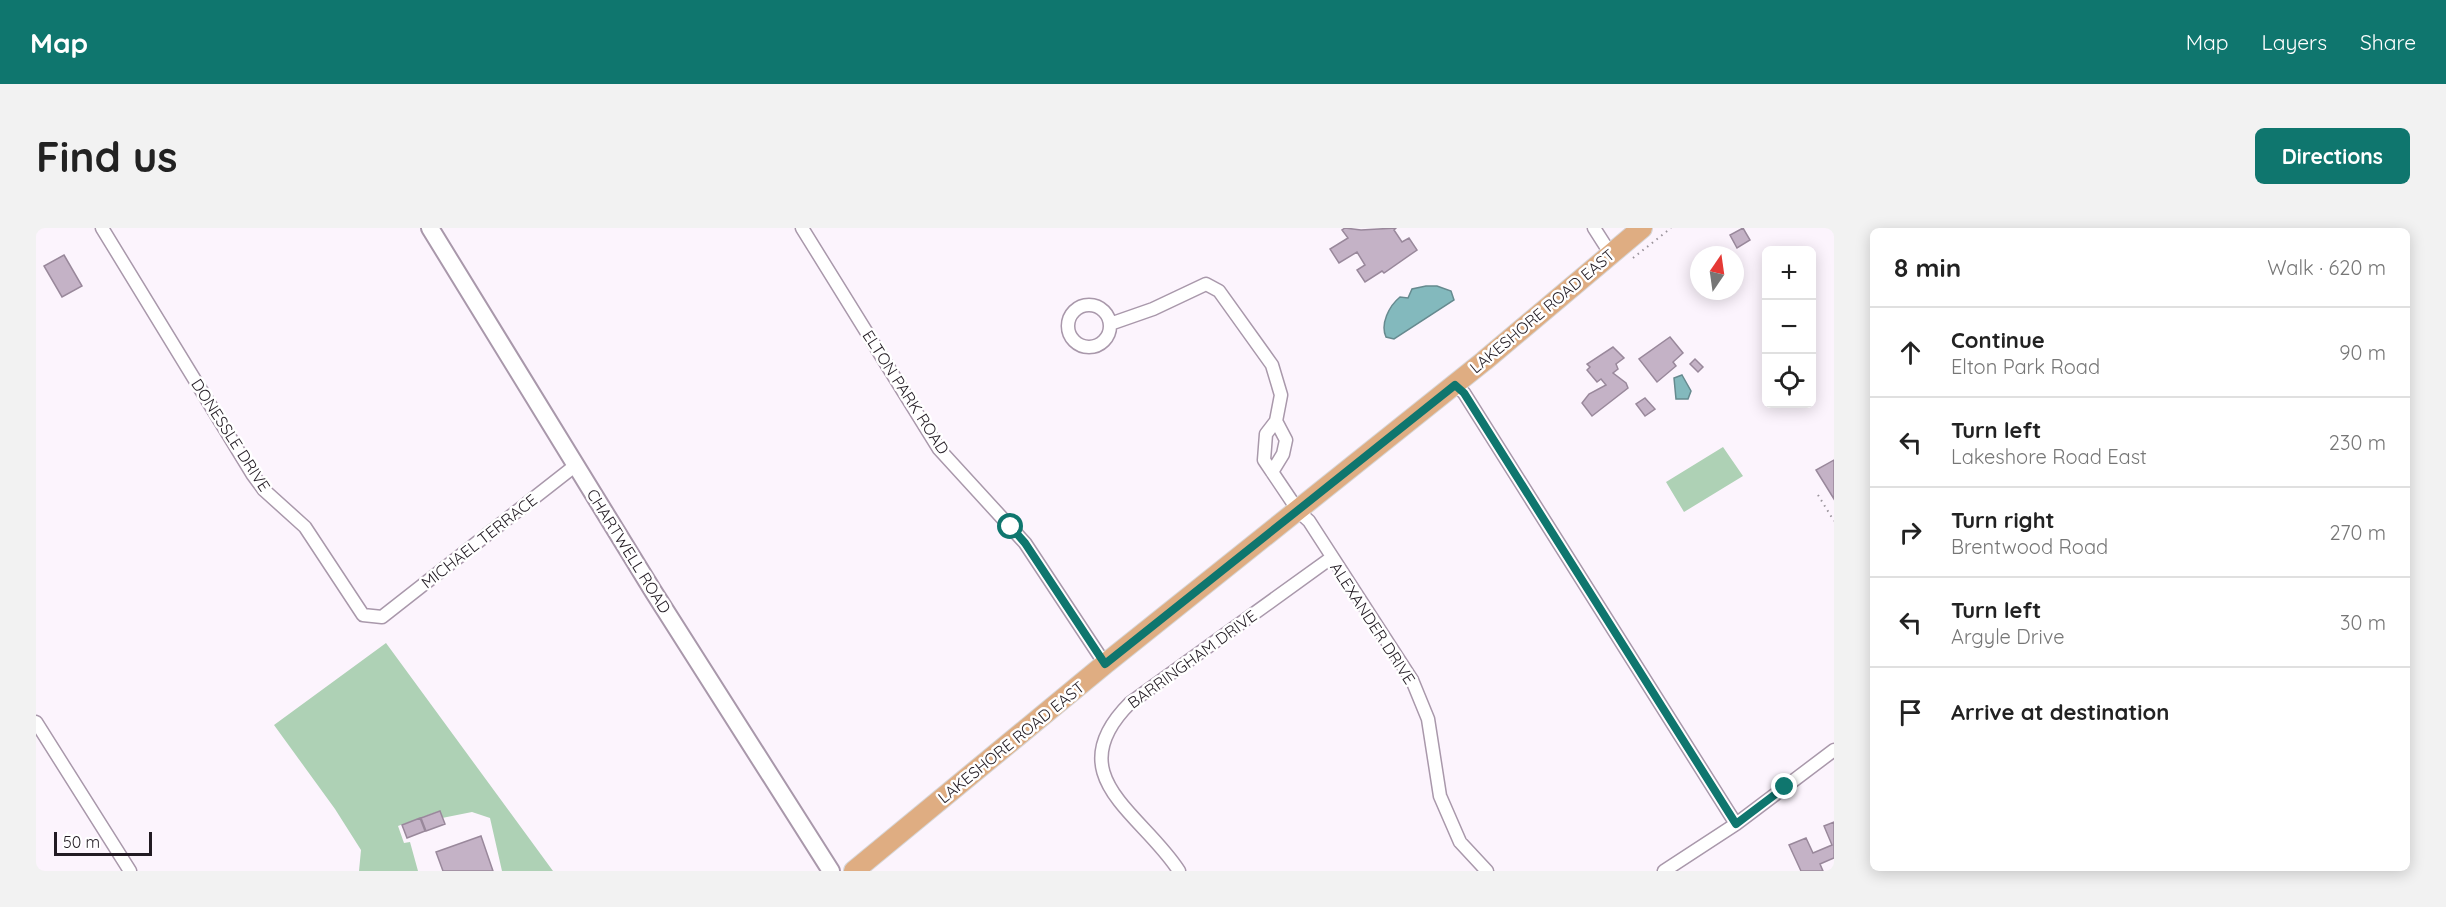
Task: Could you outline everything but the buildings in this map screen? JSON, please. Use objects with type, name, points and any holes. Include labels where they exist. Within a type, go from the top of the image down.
[{"type":"main road","name":"LAKESHORE ROAD EAST","points":[[854,871],[1105,664],[1299,512],[1455,385],[1642,228]]},
{"type":"street","name":"DONESSLE DRIVE","points":[[102,228],[253,475],[264,490],[305,527],[363,615],[382,617]]},
{"type":"street","name":"CHARTWELL ROAD","points":[[430,228],[831,871]]},
{"type":"street","name":"ELTON PARK ROAD","points":[[802,228],[939,449],[1025,543],[1105,664]]},
{"type":"street","points":[[1594,228],[1610,253]]},
{"type":"street","points":[[1110,324],[1153,309],[1206,284],[1219,291],[1272,365],[1281,395],[1276,421],[1266,434],[1264,460],[1272,472],[1282,454],[1286,440],[1276,421]]},
{"type":"street","points":[[1455,385],[1464,393],[1736,824]]},
{"type":"street","name":"MICHAEL TERRACE","points":[[382,617],[576,465]]},
{"type":"street","name":"ALEXANDER DRIVE","points":[[1272,472],[1299,512],[1309,521],[1412,680],[1428,719],[1440,796],[1460,843],[1487,871]]},
{"type":"street","name":"BARRINGHAM DRIVE","points":[[1179,871],[1119,804],[1110,790],[1101,757],[1106,733],[1130,703],[1331,558]]},
{"type":"street","points":[[36,722],[130,871]]},
{"type":"street","points":[[1664,871],[1736,824],[1834,750]]},
{"type":"path","points":[[1818,495],[1834,521]]},
{"type":"green space","points":[[1723,447],[1743,476],[1684,512],[1666,482]]},
{"type":"green space","points":[[386,643],[553,871],[502,871],[490,818],[472,812],[442,818],[439,811],[398,826],[404,843],[410,842],[418,871],[359,871],[361,850],[335,809],[274,725]]},
{"type":"water","points":[[1437,286],[1451,291],[1454,300],[1394,339],[1386,337],[1385,321],[1392,305],[1400,297],[1408,298],[1412,289]]},
{"type":"water","points":[[1682,375],[1691,391],[1688,399],[1676,399],[1674,378]]},
{"type":"route","points":[[1011,527],[1064,599],[1105,664],[1299,512],[1455,385],[1464,393],[1736,824],[1785,787]]}]
